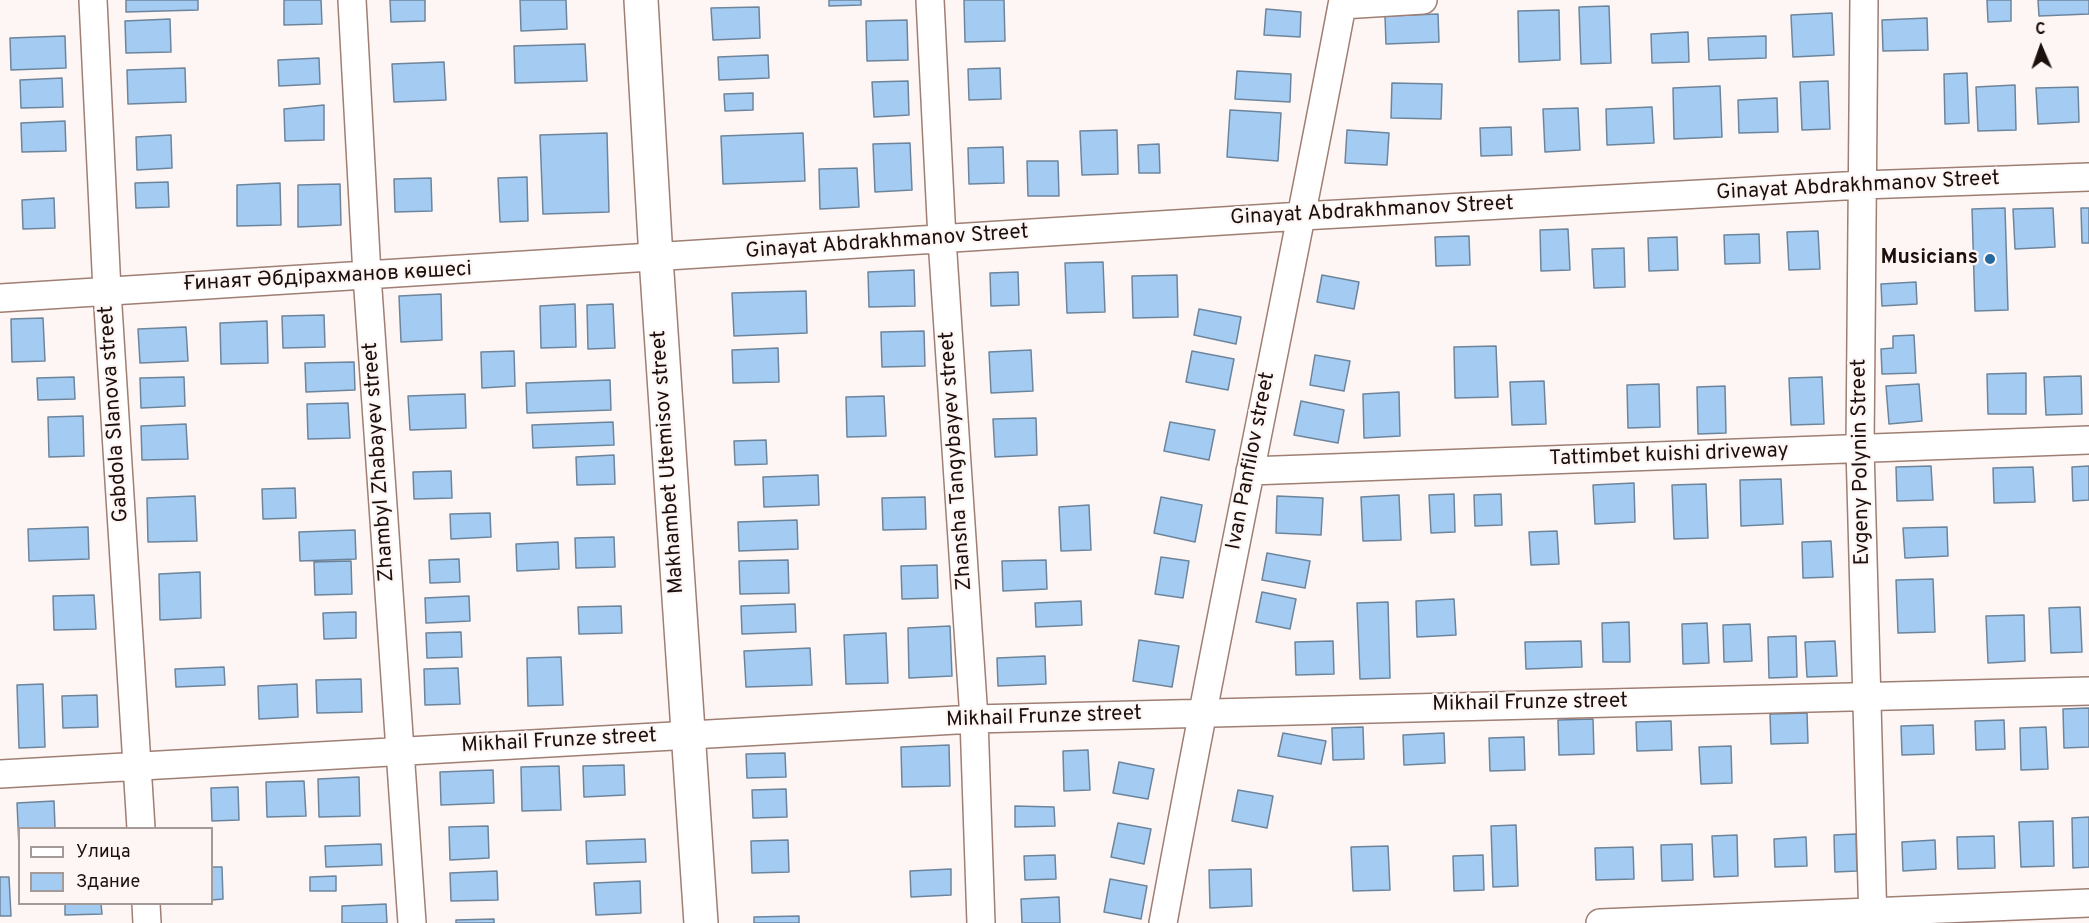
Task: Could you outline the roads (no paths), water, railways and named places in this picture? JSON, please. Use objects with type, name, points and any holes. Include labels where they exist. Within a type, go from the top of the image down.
[{"type":"main road","name":"Makhambet Utemisov street","points":[[641,0],[701,923]]},
{"type":"street","name":"Gabdola Slanova street","points":[[93,0],[107,291],[141,827]]},
{"type":"street","name":"Zhambyl Zhabayev street","points":[[352,0],[367,275],[412,923]]},
{"type":"street","name":"Zhansha Tangybayev street","points":[[930,0],[942,239],[974,719],[981,923]]},
{"type":"street","points":[[1342,3],[1423,0]]},
{"type":"street","name":"Evgeny Polynin Street","points":[[1864,0],[1860,448],[1873,918]]},
{"type":"street","name":"Ivan Panfilov street","points":[[1163,923],[1201,712],[1302,216],[1342,3]]},
{"type":"street","name":"Ginayat Abdrakhmanov Street","points":[[656,258],[1302,216],[1862,185],[2089,177]]},
{"type":"street","name":"Ғинаят Әбдірахманов көшесі","points":[[0,298],[656,258]]},
{"type":"street","name":"Tattimbet kuishi driveway","points":[[1250,471],[2089,440]]},
{"type":"street","name":"Mikhail Frunze street","points":[[0,774],[974,719],[2089,691]]},
{"type":"street","points":[[1600,923],[1873,918],[2089,903]]},
{"type":"street","points":[[146,905],[147,923]]},
{"type":"place","name":"Musicians","points":[[1990,259]]}]
